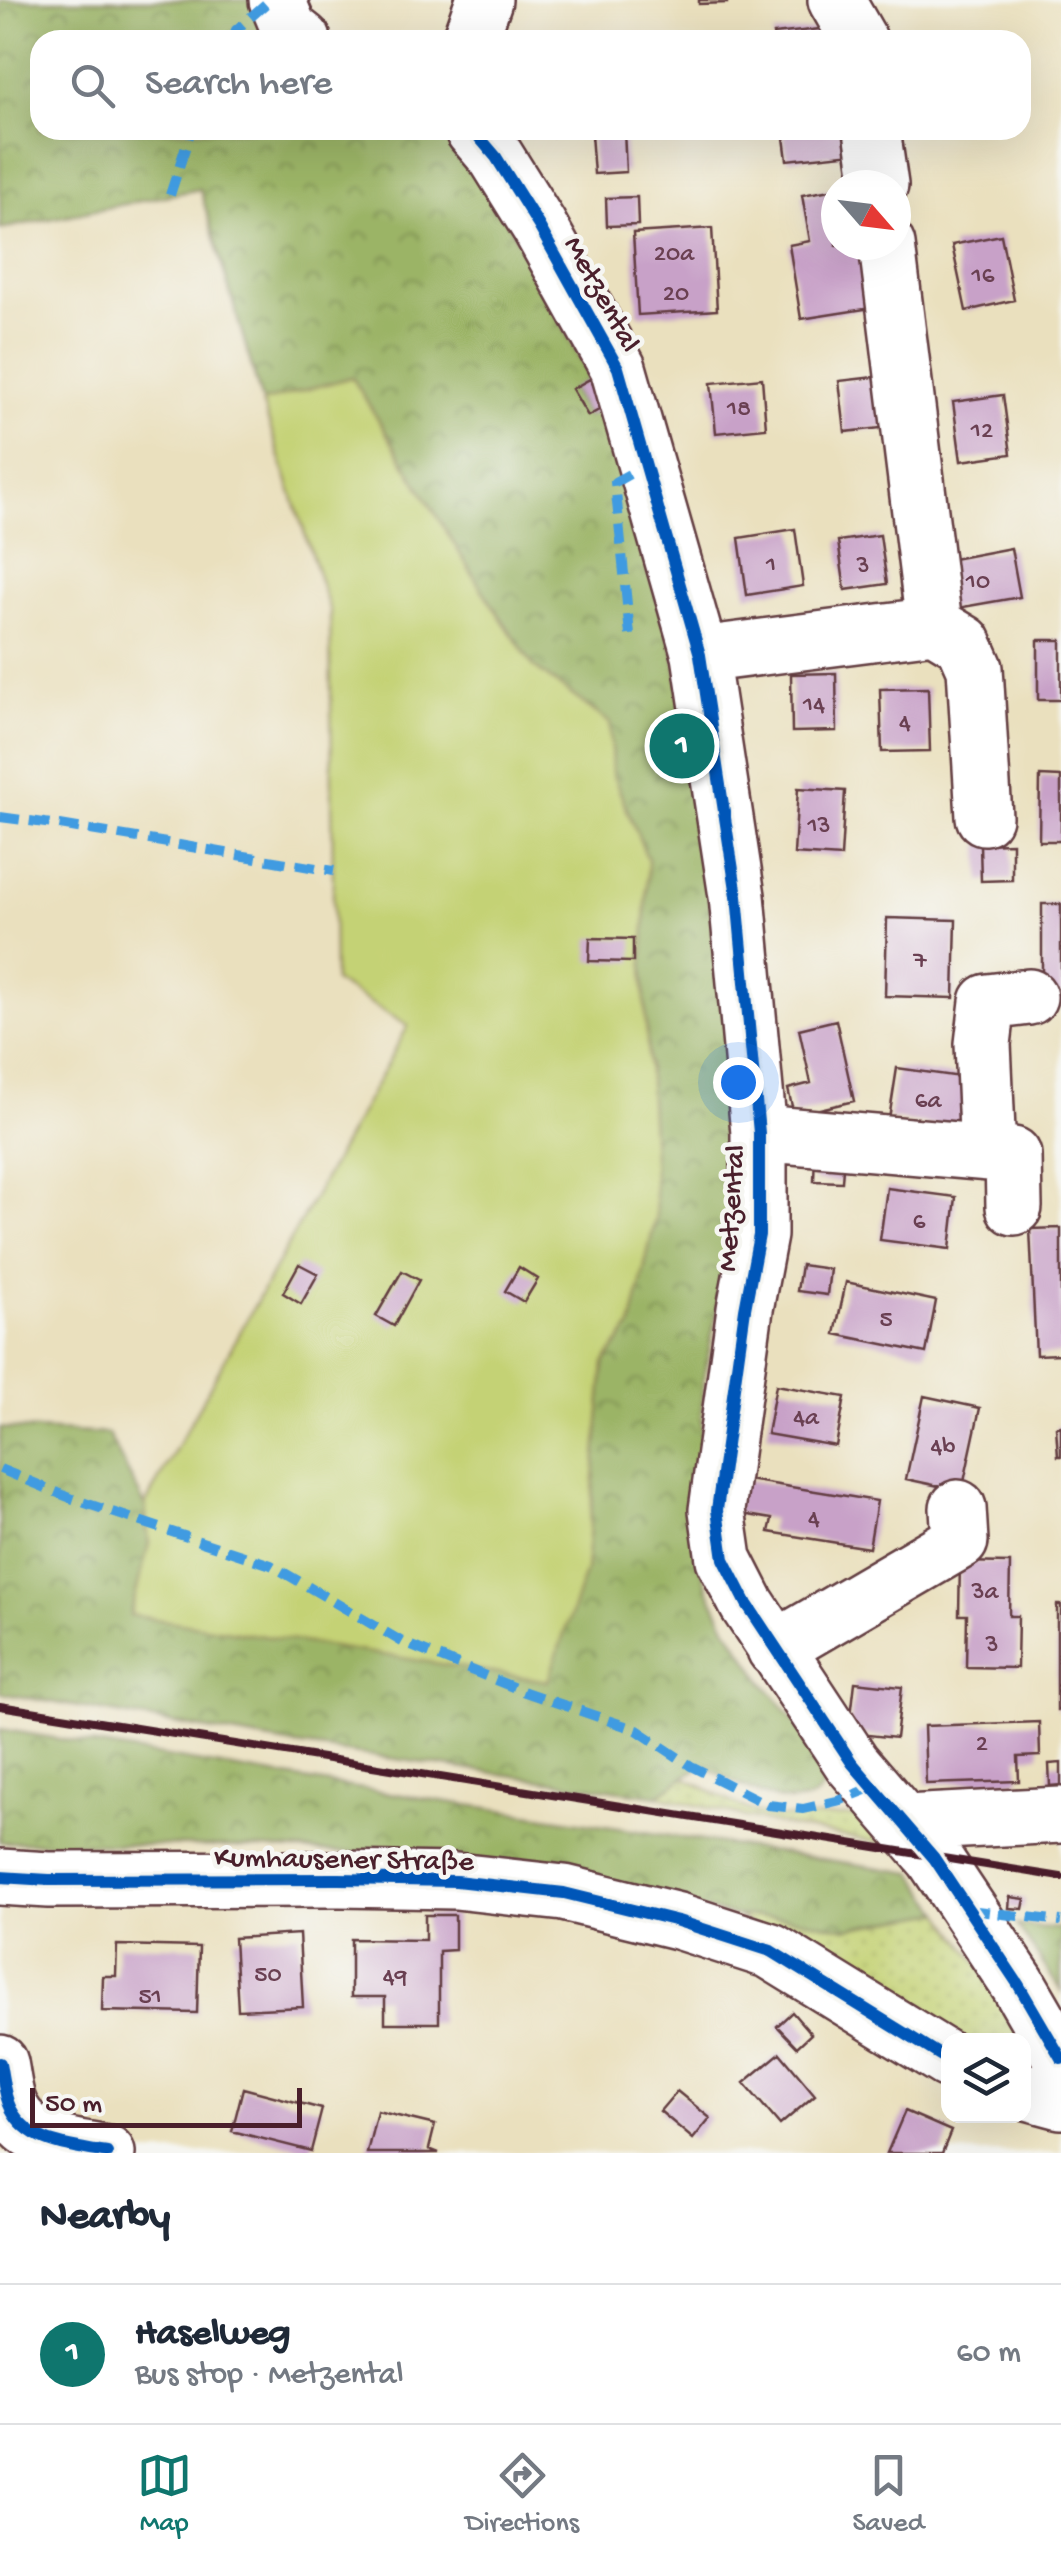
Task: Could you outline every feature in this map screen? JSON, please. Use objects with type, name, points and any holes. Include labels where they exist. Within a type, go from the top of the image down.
[{"type":"street","points":[[278,0],[289,30]]},
{"type":"street","points":[[474,30],[484,0]]},
{"type":"street","points":[[836,0],[853,30]]},
{"type":"street","name":"Metzental","points":[[481,140],[496,156],[539,226],[618,368],[700,655],[737,896],[760,1133],[759,1234],[717,1510],[724,1559],[746,1604],[852,1764],[934,1858],[1061,2058]]},
{"type":"street","points":[[873,140],[878,170]]},
{"type":"street","points":[[889,260],[934,624]]},
{"type":"street","points":[[700,655],[934,624],[964,643],[974,668],[984,817]]},
{"type":"street","points":[[1014,1207],[1013,1155],[988,1153],[982,1044],[988,1002],[1029,997]]},
{"type":"street","name":"Metzental","points":[[760,1133],[988,1153]]},
{"type":"street","points":[[775,1649],[960,1541],[958,1508]]},
{"type":"street","points":[[905,1823],[1061,1815]]},
{"type":"street","name":"Kumhausener Straße","points":[[0,1877],[456,1881],[564,1893],[678,1921],[771,1951],[941,2056]]},
{"type":"street","points":[[0,2062],[9,2107],[41,2140],[107,2153]]},
{"type":"street","points":[[1031,2093],[1061,2101]]},
{"type":"green space","points":[[0,0],[251,0],[263,30],[30,30],[30,140],[449,140],[485,178],[590,378],[572,390],[587,416],[606,406],[662,571],[688,742],[676,744],[679,770],[692,770],[738,1098],[739,1199],[703,1381],[700,1463],[688,1522],[708,1589],[727,1628],[763,1682],[814,1745],[829,1774],[817,1795],[790,1801],[775,1798],[702,1765],[657,1796],[288,1744],[0,1693],[0,1428],[108,1434],[145,1505],[149,1544],[131,1615],[586,1570],[604,1363],[631,1327],[656,1216],[643,965],[648,860],[612,773],[610,723],[534,667],[352,378],[262,402],[200,189],[0,229]]},
{"type":"green space","points":[[352,377],[534,667],[610,723],[612,773],[648,860],[643,965],[656,1216],[631,1327],[604,1363],[586,1570],[548,1681],[130,1615],[149,1544],[145,1505],[408,1026],[334,981],[330,611],[262,402]]},
{"type":"green space","points":[[0,1729],[304,1780],[913,1873],[941,1912],[847,1928],[786,1917],[737,1916],[432,1857],[236,1847],[0,1842]]},
{"type":"green space","points":[[684,1777],[737,1805],[771,1816],[867,1817],[890,1845],[657,1796]]},
{"type":"green space","points":[[941,1912],[1028,2033],[941,2035],[737,1916]]},
{"type":"green space","points":[[1017,1925],[1061,1929],[1061,1991]]},
{"type":"green space","points":[[1031,2038],[1050,2064],[1031,2074]]},
{"type":"building","points":[[699,0],[727,0],[727,3],[699,4]]},
{"type":"building","points":[[591,140],[624,140],[626,172],[594,174]]},
{"type":"building","points":[[784,140],[852,140],[854,153],[787,160]]},
{"type":"building","points":[[821,192],[821,260],[877,260],[884,306],[801,319],[789,245],[810,241],[802,195]]},
{"type":"building","points":[[637,197],[638,225],[607,226],[606,198]]},
{"type":"building","points":[[712,228],[717,310],[638,315],[633,233]]},
{"type":"building","points":[[1001,235],[1014,300],[966,311],[952,245]]},
{"type":"building","points":[[884,376],[890,427],[845,432],[839,381]]},
{"type":"building","points":[[762,378],[766,428],[716,433],[711,383]]},
{"type":"building","points":[[590,379],[606,406],[588,416],[572,389]]},
{"type":"building","points":[[1003,395],[1011,454],[961,461],[953,402]]},
{"type":"building","points":[[795,529],[803,586],[747,595],[739,538]]},
{"type":"building","points":[[880,535],[887,584],[845,590],[838,541]]},
{"type":"building","points":[[1011,548],[1020,597],[946,610],[937,562]]},
{"type":"building","points":[[1038,640],[1061,640],[1061,700],[1038,700]]},
{"type":"building","points":[[836,673],[837,731],[792,732],[791,674]]},
{"type":"building","points":[[928,688],[930,751],[882,752],[880,689]]},
{"type":"building","points":[[1040,776],[1061,777],[1061,841],[1039,841]]},
{"type":"building","points":[[798,788],[845,791],[841,857],[794,854]]},
{"type":"building","points":[[1012,843],[1012,880],[981,881],[980,844]]},
{"type":"building","points":[[1042,904],[1061,904],[1061,994],[1042,994]]},
{"type":"building","points":[[887,918],[956,920],[954,998],[885,996]]},
{"type":"building","points":[[590,938],[633,939],[633,962],[589,961]]},
{"type":"building","points":[[836,1020],[854,1101],[794,1115],[788,1089],[811,1083],[799,1029]]},
{"type":"building","points":[[897,1068],[968,1078],[961,1129],[889,1119]]},
{"type":"building","points":[[815,1151],[844,1152],[842,1182],[814,1181]]},
{"type":"building","points":[[887,1188],[956,1197],[950,1249],[880,1240]]},
{"type":"building","points":[[1061,1228],[1061,1354],[1036,1355],[1030,1229]]},
{"type":"building","points":[[299,1264],[318,1274],[301,1304],[283,1293]]},
{"type":"building","points":[[801,1265],[830,1269],[827,1295],[797,1291]]},
{"type":"building","points":[[519,1267],[538,1279],[524,1302],[505,1291]]},
{"type":"building","points":[[402,1271],[419,1280],[394,1326],[376,1316]]},
{"type":"building","points":[[846,1282],[936,1301],[926,1353],[835,1334]]},
{"type":"building","points":[[776,1385],[845,1397],[836,1446],[767,1434]]},
{"type":"building","points":[[924,1396],[980,1408],[962,1491],[906,1479]]},
{"type":"building","points":[[1061,1426],[1061,1456],[1058,1456],[1056,1427]]},
{"type":"building","points":[[742,1479],[877,1501],[869,1548],[769,1532],[772,1519],[736,1513]]},
{"type":"building","points":[[960,1562],[1010,1563],[1009,1616],[1018,1616],[1017,1668],[966,1667],[967,1615],[959,1615]]},
{"type":"building","points":[[1057,1605],[1061,1605],[1061,1710],[1057,1710]]},
{"type":"building","points":[[855,1682],[902,1687],[896,1738],[849,1733]]},
{"type":"building","points":[[1039,1722],[1040,1756],[1018,1757],[1019,1781],[926,1784],[924,1726]]},
{"type":"building","points":[[1061,1763],[1061,1785],[1050,1786],[1049,1764]]},
{"type":"building","points":[[1010,1897],[1025,1899],[1023,1909],[1009,1908]]},
{"type":"building","points":[[425,1915],[455,1915],[455,1950],[439,1951],[439,2023],[385,2023],[385,1997],[351,1997],[351,1939],[425,1940]]},
{"type":"building","points":[[299,1934],[303,2007],[238,2010],[234,1938]]},
{"type":"building","points":[[117,1945],[199,1947],[197,2013],[102,2011],[103,1976],[116,1976]]},
{"type":"building","points":[[792,2012],[811,2034],[797,2047],[777,2026]]},
{"type":"building","points":[[780,2053],[815,2095],[780,2125],[744,2083]]},
{"type":"building","points":[[243,2088],[322,2109],[311,2151],[232,2131]]},
{"type":"building","points":[[677,2091],[710,2118],[693,2139],[660,2111]]},
{"type":"building","points":[[377,2111],[435,2125],[429,2149],[439,2153],[367,2153]]},
{"type":"building","points":[[905,2111],[951,2131],[942,2153],[887,2153]]},
{"type":"railway","points":[[0,1706],[1061,1877]]},
{"type":"marked path","points":[[236,30],[270,0]]},
{"type":"marked path","points":[[170,195],[188,140]]},
{"type":"marked path","points":[[630,635],[615,482],[646,465]]},
{"type":"marked path","points":[[0,817],[334,871]]},
{"type":"marked path","points":[[0,1469],[73,1499],[271,1565],[404,1643],[525,1692],[637,1730],[691,1766],[768,1805],[803,1809],[871,1788]]},
{"type":"marked path","points":[[969,1910],[1061,1921]]},
{"type":"cycle path","points":[[482,140],[539,226],[618,368],[700,655],[737,896],[759,1133],[759,1235],[717,1510],[724,1559],[747,1604],[852,1763],[934,1858],[1018,1984],[1061,2058]]},
{"type":"cycle path","points":[[0,1877],[456,1881],[564,1893],[678,1921],[771,1951],[941,2056]]},
{"type":"cycle path","points":[[0,2063],[9,2104],[29,2130],[53,2142],[107,2153]]},
{"type":"place","name":"Haselweg","points":[[682,746]]}]
